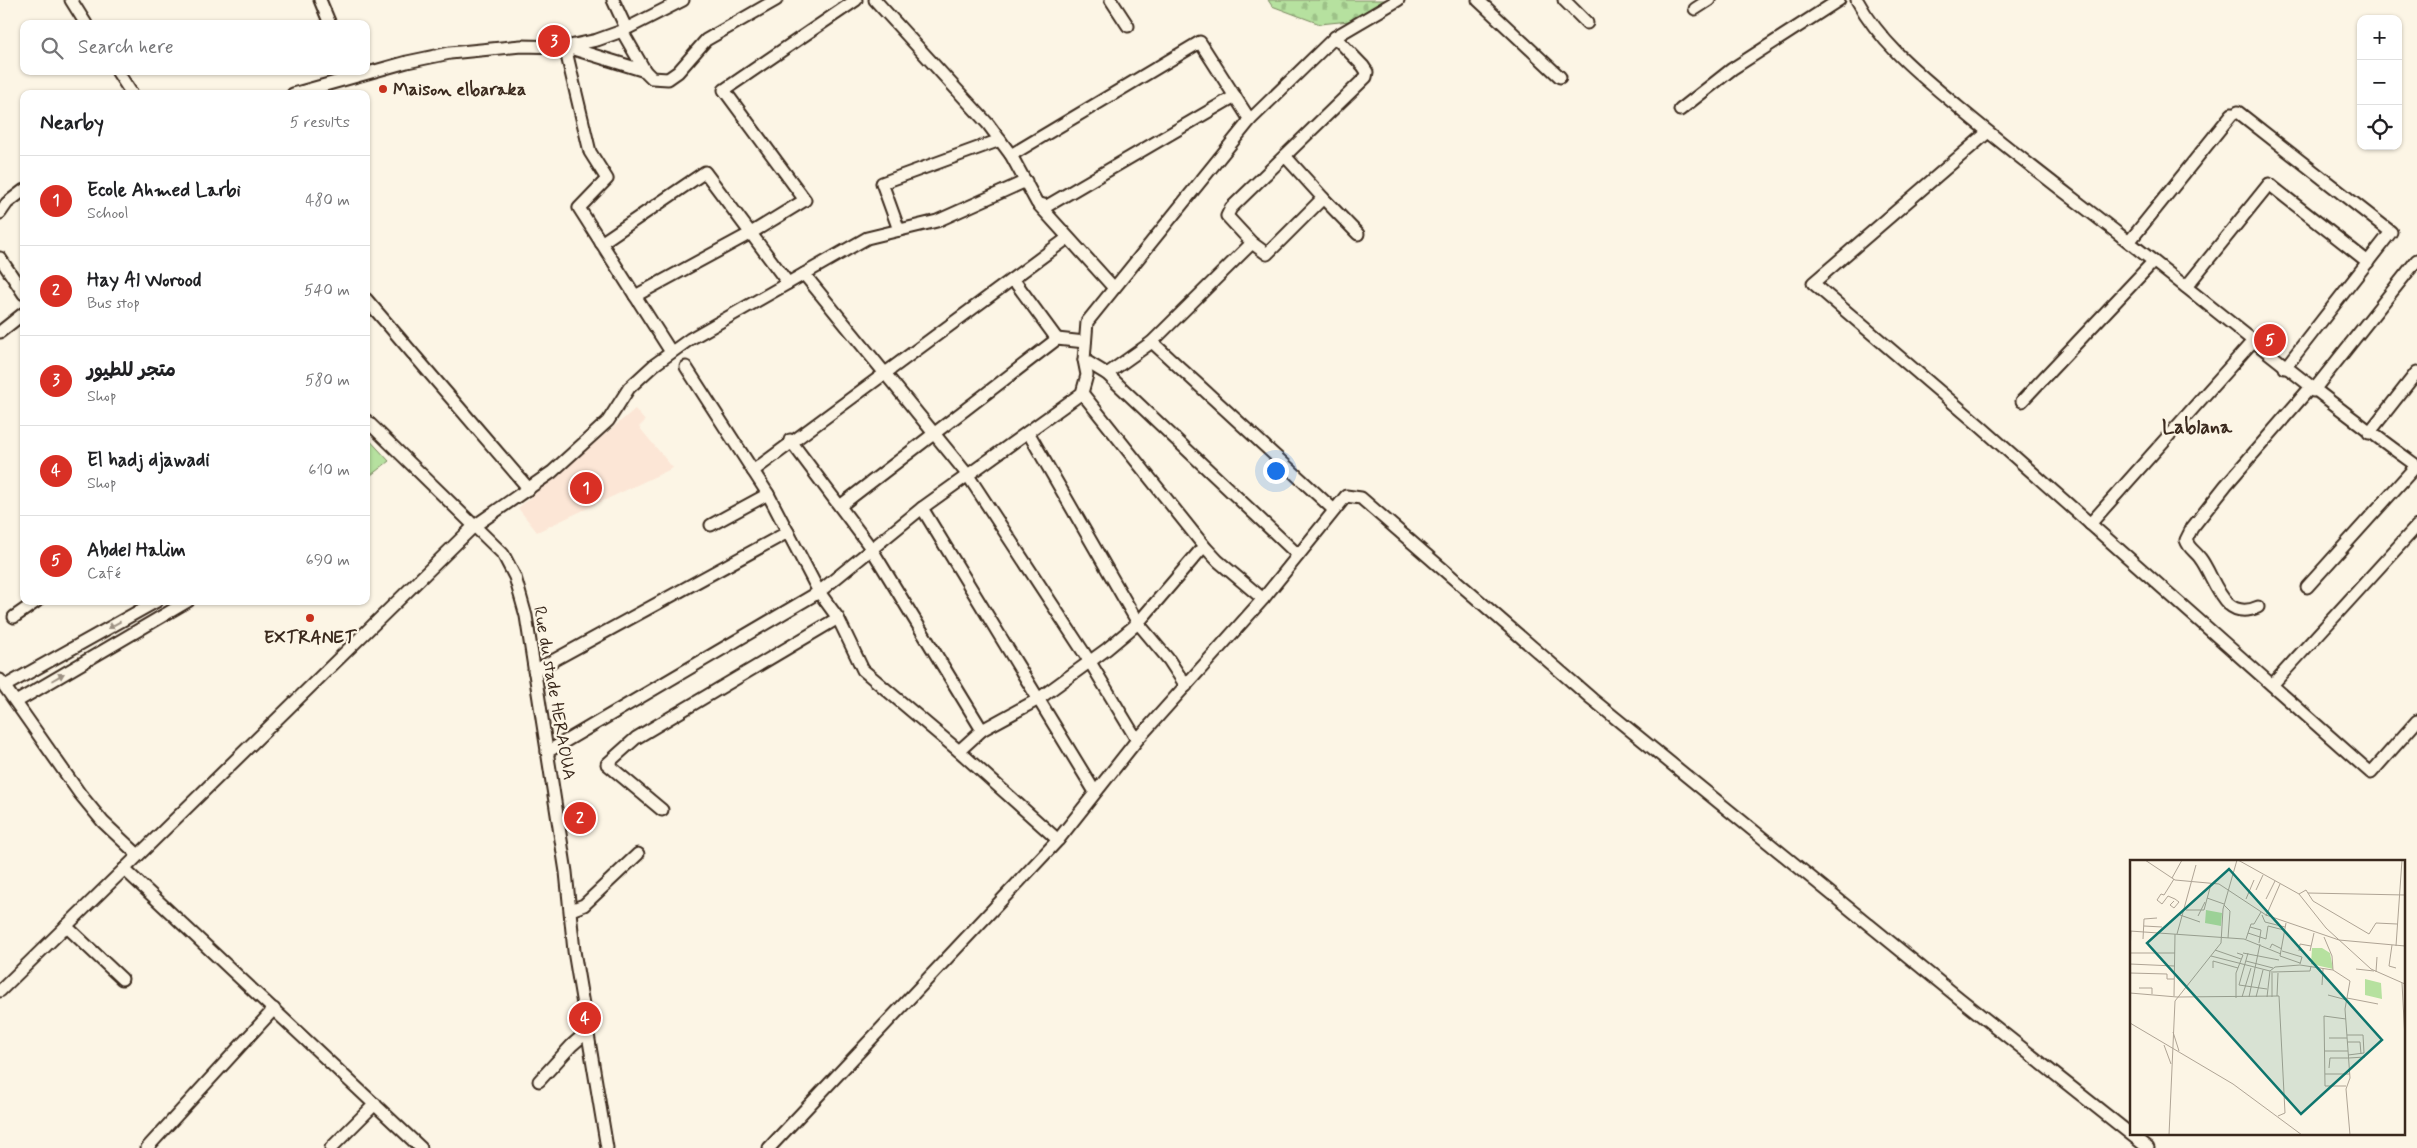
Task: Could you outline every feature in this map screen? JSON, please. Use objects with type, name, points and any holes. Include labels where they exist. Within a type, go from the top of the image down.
[{"type":"street","points":[[71,0],[84,20]]},
{"type":"street","points":[[320,0],[328,20]]},
{"type":"street","points":[[613,0],[624,29],[645,72]]},
{"type":"street","points":[[370,70],[450,53],[521,46],[565,46],[597,40],[683,0]]},
{"type":"street","points":[[565,46],[645,72],[652,78],[668,79],[678,72],[706,40],[776,0]]},
{"type":"street","points":[[635,296],[751,233],[805,200],[724,90],[856,0]]},
{"type":"street","points":[[875,0],[956,88],[1000,140],[1011,155],[1037,203],[1114,288]]},
{"type":"street","points":[[1111,0],[1128,26]]},
{"type":"street","points":[[548,752],[819,592],[922,508],[1082,393],[1087,375],[1084,360],[1087,322],[1114,288],[1250,120],[1335,37],[1398,0]]},
{"type":"street","points":[[1478,0],[1560,77]]},
{"type":"street","points":[[1564,0],[1587,23]]},
{"type":"street","points":[[1695,9],[1710,0]]},
{"type":"street","points":[[1680,110],[1732,69],[1838,0]]},
{"type":"street","points":[[1857,0],[1865,16],[1887,45],[1988,132],[2254,341],[2285,368],[2369,433],[2417,466],[2307,587]]},
{"type":"street","points":[[1323,198],[1267,254],[1252,243],[1227,216],[1366,77],[1367,72],[1363,66],[1335,37]]},
{"type":"street","points":[[1011,155],[1200,42],[1250,120]]},
{"type":"street","points":[[565,46],[590,152],[607,179],[579,208],[671,352]]},
{"type":"street","points":[[120,75],[129,90]]},
{"type":"street","points":[[306,90],[350,75]]},
{"type":"street","points":[[1037,203],[1047,206],[1235,96]]},
{"type":"street","points":[[2129,242],[2235,113],[2391,232],[2285,368]]},
{"type":"street","points":[[1988,132],[1813,283],[1900,356],[2371,773],[2417,721]]},
{"type":"street","points":[[899,230],[882,183],[1000,140]]},
{"type":"street","points":[[1285,156],[1358,234]]},
{"type":"street","points":[[601,243],[705,172],[788,283]]},
{"type":"street","points":[[0,991],[473,527],[529,490],[608,421],[629,388],[654,364],[671,352],[867,238],[937,221],[1026,181]]},
{"type":"street","points":[[2186,287],[2269,184],[2307,216],[2368,262]]},
{"type":"street","points":[[0,214],[7,203],[20,193]]},
{"type":"street","points":[[753,470],[1065,240]]},
{"type":"street","points":[[1107,374],[1152,342],[1252,243]]},
{"type":"street","points":[[0,258],[20,288]]},
{"type":"street","points":[[2258,606],[2251,610],[2238,608],[2220,596],[2200,558],[2188,547],[2186,540],[2192,528],[2226,486],[2312,389],[2417,260]]},
{"type":"street","points":[[2022,401],[2152,262]]},
{"type":"street","points":[[804,274],[967,474],[1090,662],[1137,740]]},
{"type":"street","points":[[1013,279],[1057,339]]},
{"type":"street","points":[[370,305],[529,490]]},
{"type":"street","points":[[0,332],[20,315]]},
{"type":"street","points":[[840,506],[1057,339],[1085,342]]},
{"type":"street","points":[[2090,524],[2254,341]]},
{"type":"street","points":[[1152,342],[1334,510]]},
{"type":"street","points":[[1084,360],[1107,374],[1298,555]]},
{"type":"street","points":[[686,367],[768,494],[819,592],[838,618],[863,670],[960,751],[1058,840]]},
{"type":"street","points":[[2369,433],[2417,372]]},
{"type":"street","points":[[1082,393],[1204,546],[1218,561],[1263,599]]},
{"type":"street","name":"Rue du stade HERAOUA","points":[[370,424],[473,527],[503,554],[515,577],[526,616],[548,752],[574,951],[607,1148]]},
{"type":"street","points":[[1028,432],[1138,623],[1169,660],[1186,686]]},
{"type":"street","points":[[791,441],[871,548],[982,730]]},
{"type":"street","points":[[711,525],[768,494]]},
{"type":"street","points":[[769,1148],[1058,840],[1137,740],[1263,599],[1346,496],[1361,498],[1592,700],[1959,998],[2130,1134]]},
{"type":"street","points":[[922,508],[1037,700],[1095,792]]},
{"type":"street","points":[[2272,685],[2417,526]]},
{"type":"street","points":[[534,671],[788,532]]},
{"type":"street","points":[[960,751],[982,730],[1037,700],[1090,662],[1138,623],[1204,546]]},
{"type":"street","points":[[14,617],[31,605]]},
{"type":"street","points":[[138,855],[103,822],[80,794],[2,683],[149,605]]},
{"type":"street","points":[[16,702],[181,605]]},
{"type":"street","points":[[662,810],[607,764],[636,738],[838,618]]},
{"type":"street","points":[[570,910],[584,905],[638,854]]},
{"type":"street","points":[[124,869],[421,1148]]},
{"type":"street","points":[[66,926],[122,979]]},
{"type":"street","points":[[147,1148],[274,1009]]},
{"type":"street","points":[[539,1081],[572,1045],[588,1031]]},
{"type":"street","points":[[331,1148],[375,1104]]},
{"type":"street","points":[[2133,1136],[2148,1148]]},
{"type":"shaded area","points":[[635,409],[645,421],[639,427],[673,468],[537,532],[518,508]]},
{"type":"green space","points":[[1268,0],[1400,0],[1369,19],[1320,24],[1272,6]]},
{"type":"green space","points":[[370,440],[389,461],[370,476]]},
{"type":"place","name":"متجر للطيور","points":[[554,41]]},
{"type":"place","name":"Maison elbaraka","points":[[383,89]]},
{"type":"place","name":"Abdel Halim","points":[[2270,340]]},
{"type":"place","name":"Ecole Ahmed Larbi","points":[[586,488]]},
{"type":"place","name":"EXTRANET","points":[[310,618]]},
{"type":"place","name":"Hay Al Worood","points":[[580,818]]},
{"type":"place","name":"El hadj djawadi","points":[[585,1018]]},
{"type":"district","name":"Lablana","points":[[2197,426]]}]
